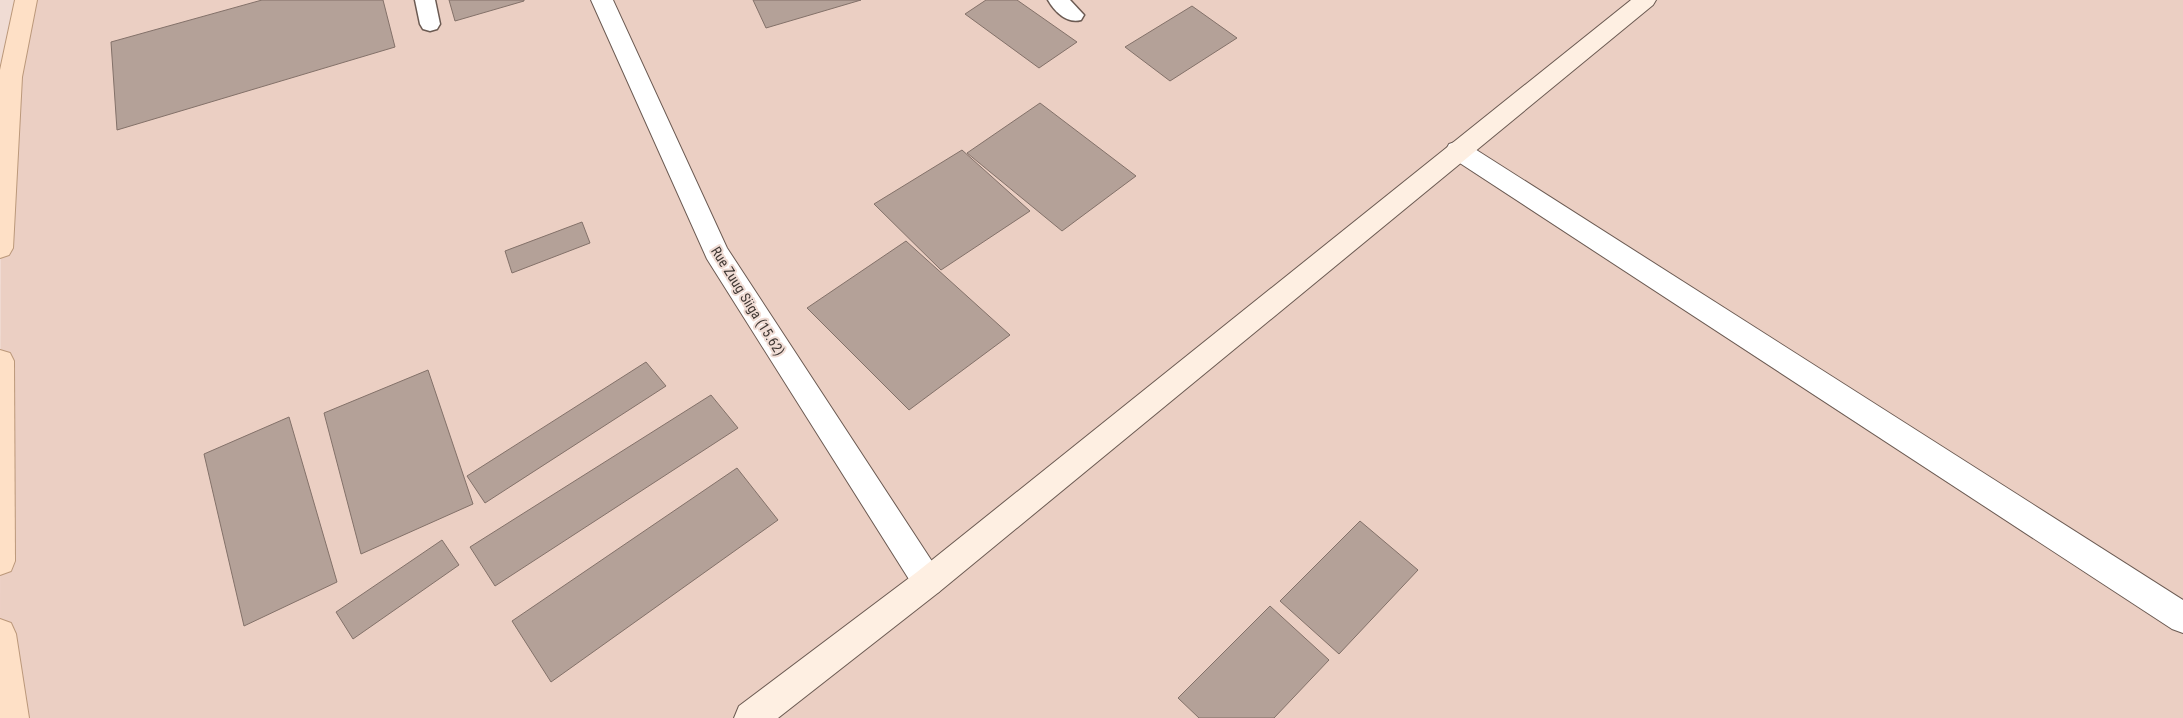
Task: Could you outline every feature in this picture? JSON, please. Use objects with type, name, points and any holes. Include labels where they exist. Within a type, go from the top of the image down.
[{"type":"main road","points":[[0,248],[10,77],[26,0]]},
{"type":"main road","points":[[751,718],[928,582],[1645,0]]},
{"type":"main road","points":[[0,361],[0,561]]},
{"type":"main road","points":[[0,634],[12,718]]},
{"type":"street","name":"Rue Zuug Siiga (15.62)","points":[[602,0],[716,252],[928,582]]},
{"type":"street","points":[[1458,150],[2183,618]]},
{"type":"lane","points":[[425,0],[430,24]]},
{"type":"lane","points":[[1058,0],[1074,14]]},
{"type":"shaded area","points":[[26,0],[2183,0],[2183,718],[12,718],[0,634],[1,221]]},
{"type":"building","points":[[262,0],[383,0],[395,47],[117,130],[111,42]]},
{"type":"building","points":[[449,0],[524,0],[524,1],[455,21]]},
{"type":"building","points":[[753,0],[861,0],[766,28]]},
{"type":"building","points":[[986,0],[1017,0],[1077,42],[1039,68],[965,14]]},
{"type":"building","points":[[1192,6],[1237,38],[1170,81],[1125,47]]},
{"type":"building","points":[[1040,103],[1136,176],[1062,231],[967,153]]},
{"type":"building","points":[[962,150],[1030,211],[941,270],[874,204]]},
{"type":"building","points":[[582,222],[590,243],[512,273],[505,251]]},
{"type":"building","points":[[906,241],[1010,335],[909,410],[807,308]]},
{"type":"building","points":[[646,362],[666,386],[485,503],[467,476]]},
{"type":"building","points":[[428,370],[473,504],[361,554],[324,413]]},
{"type":"building","points":[[711,395],[738,428],[495,586],[470,547]]},
{"type":"building","points":[[289,417],[337,582],[244,626],[204,454]]},
{"type":"building","points":[[737,468],[778,520],[551,682],[512,621]]},
{"type":"building","points":[[1360,521],[1418,570],[1339,654],[1280,601]]},
{"type":"building","points":[[442,540],[459,565],[353,639],[336,612]]},
{"type":"building","points":[[1270,606],[1329,660],[1274,718],[1199,718],[1178,698]]}]
